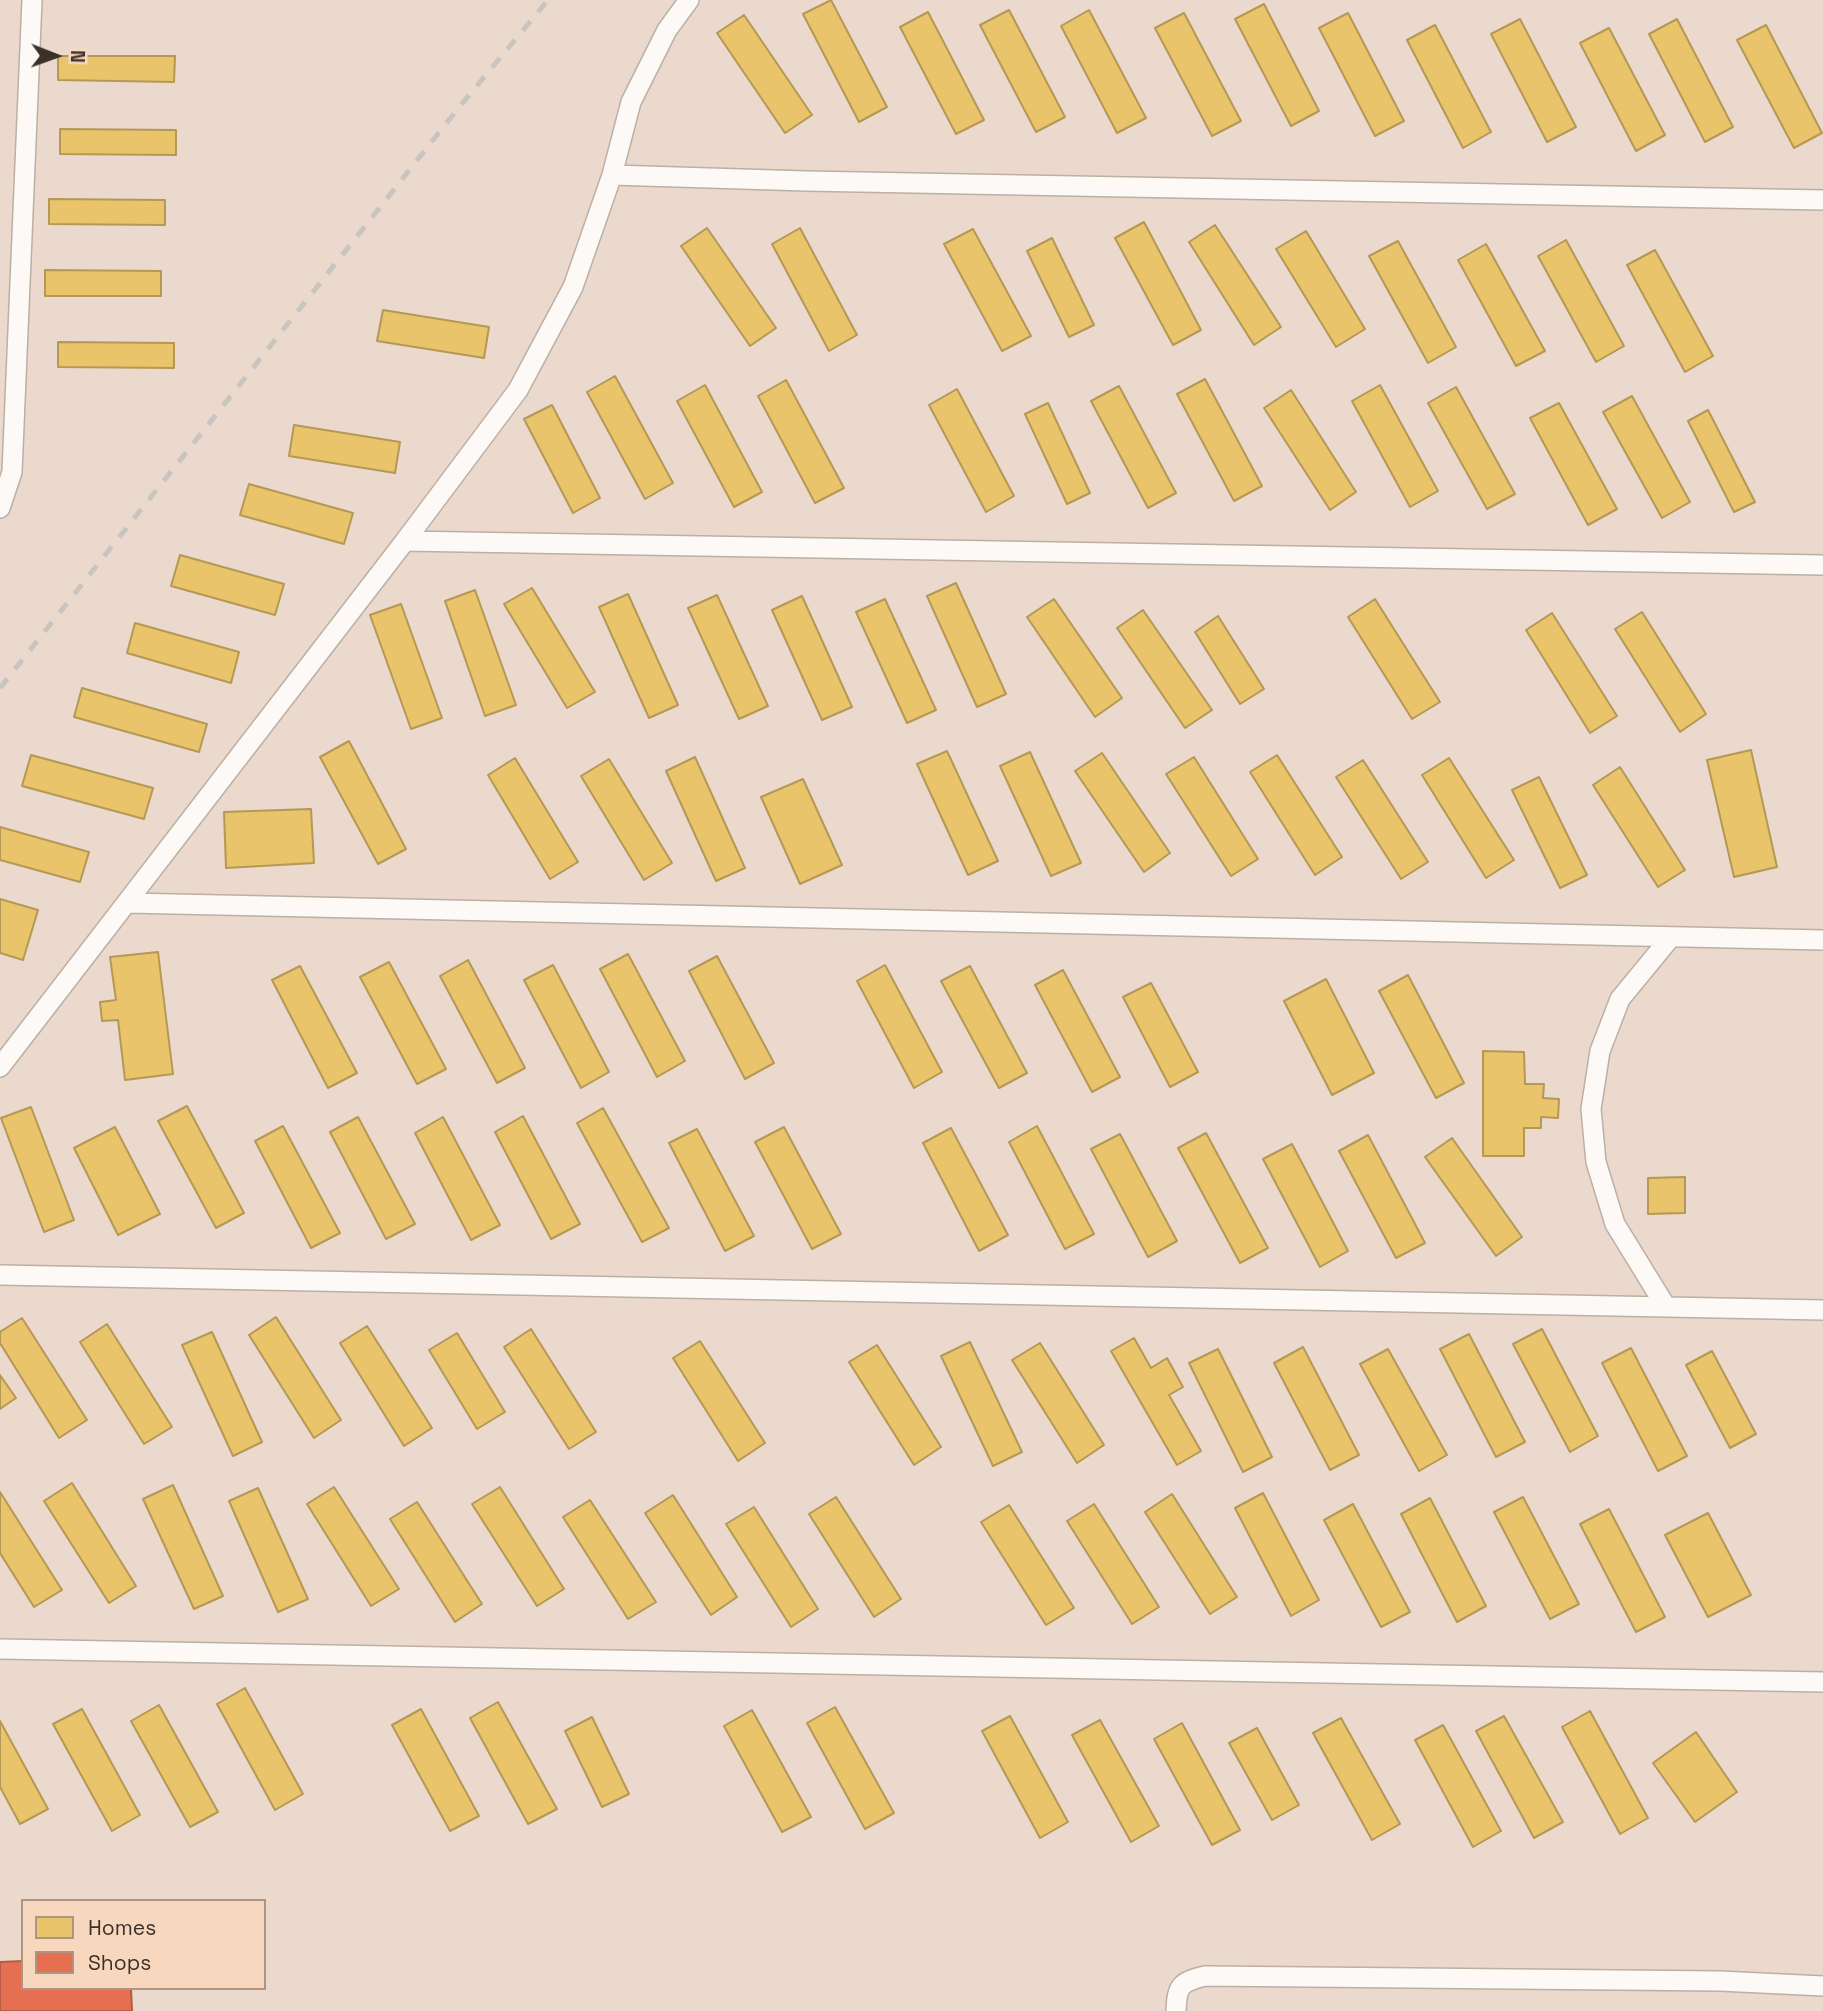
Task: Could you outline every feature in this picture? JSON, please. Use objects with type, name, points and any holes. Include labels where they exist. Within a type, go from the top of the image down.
[{"type":"lane","points":[[0,508],[12,472],[32,0]]},
{"type":"lane","points":[[0,1067],[518,390],[573,287],[612,175],[631,102],[667,30],[689,0]]},
{"type":"lane","points":[[612,175],[1823,200]]},
{"type":"lane","points":[[405,541],[1823,565]]},
{"type":"lane","points":[[128,903],[1823,940]]},
{"type":"lane","points":[[1666,1307],[1615,1224],[1596,1162],[1591,1109],[1600,1051],[1620,999],[1671,937]]},
{"type":"lane","points":[[0,1275],[1823,1310]]},
{"type":"lane","points":[[0,1648],[1823,1682]]},
{"type":"lane","points":[[1176,2011],[1177,1993],[1181,1986],[1205,1976],[1720,1981],[1823,1986]]},
{"type":"building: Homes","points":[[831,0],[887,107],[859,122],[803,14]]},
{"type":"building: Homes","points":[[1264,4],[1319,111],[1291,126],[1235,19]]},
{"type":"building: Homes","points":[[1009,10],[1065,117],[1036,132],[980,25]]},
{"type":"building: Homes","points":[[1089,10],[1146,118],[1117,133],[1061,26]]},
{"type":"building: Homes","points":[[928,12],[984,120],[956,134],[900,27]]},
{"type":"building: Homes","points":[[1184,13],[1241,121],[1212,136],[1155,28]]},
{"type":"building: Homes","points":[[1348,13],[1404,121],[1375,136],[1319,28]]},
{"type":"building: Homes","points":[[744,15],[812,115],[785,133],[717,33]]},
{"type":"building: Homes","points":[[1520,19],[1576,127],[1547,142],[1491,34]]},
{"type":"building: Homes","points":[[1677,19],[1733,127],[1705,142],[1649,34]]},
{"type":"building: Homes","points":[[1435,25],[1491,132],[1463,148],[1407,40]]},
{"type":"building: Homes","points":[[1766,25],[1822,133],[1794,148],[1737,40]]},
{"type":"building: Homes","points":[[1609,28],[1665,135],[1636,151],[1580,43]]},
{"type":"building: Homes","points":[[58,56],[175,56],[174,82],[58,80]]},
{"type":"building: Homes","points":[[60,129],[176,130],[176,155],[60,154]]},
{"type":"building: Homes","points":[[49,199],[165,200],[165,225],[49,224]]},
{"type":"building: Homes","points":[[1144,222],[1201,330],[1173,345],[1115,238]]},
{"type":"building: Homes","points":[[1215,225],[1281,327],[1254,345],[1189,242]]},
{"type":"building: Homes","points":[[707,228],[776,328],[750,346],[681,246]]},
{"type":"building: Homes","points":[[800,228],[857,335],[829,351],[772,244]]},
{"type":"building: Homes","points":[[973,229],[1031,336],[1002,351],[944,244]]},
{"type":"building: Homes","points":[[1306,231],[1365,329],[1336,347],[1276,249]]},
{"type":"building: Homes","points":[[1052,238],[1094,325],[1069,337],[1027,251]]},
{"type":"building: Homes","points":[[1566,240],[1624,346],[1596,362],[1538,256]]},
{"type":"building: Homes","points":[[1398,241],[1456,347],[1428,363],[1369,256]]},
{"type":"building: Homes","points":[[1486,244],[1545,351],[1516,366],[1458,260]]},
{"type":"building: Homes","points":[[1655,250],[1713,356],[1685,372],[1627,265]]},
{"type":"building: Homes","points":[[45,270],[161,271],[161,296],[45,296]]},
{"type":"building: Homes","points":[[383,310],[489,327],[484,358],[377,341]]},
{"type":"building: Homes","points":[[58,342],[174,343],[174,368],[58,367]]},
{"type":"building: Homes","points":[[615,376],[673,483],[645,499],[587,392]]},
{"type":"building: Homes","points":[[1205,379],[1262,486],[1234,501],[1177,394]]},
{"type":"building: Homes","points":[[786,380],[844,488],[815,503],[758,396]]},
{"type":"building: Homes","points":[[705,385],[762,492],[734,507],[677,401]]},
{"type":"building: Homes","points":[[1380,385],[1438,491],[1410,507],[1352,401]]},
{"type":"building: Homes","points":[[1119,386],[1176,493],[1148,508],[1091,401]]},
{"type":"building: Homes","points":[[1456,387],[1515,494],[1487,509],[1428,403]]},
{"type":"building: Homes","points":[[957,389],[1014,496],[986,512],[929,405]]},
{"type":"building: Homes","points":[[1291,390],[1356,492],[1330,510],[1264,408]]},
{"type":"building: Homes","points":[[1632,396],[1690,502],[1662,518],[1603,412]]},
{"type":"building: Homes","points":[[1048,403],[1090,493],[1067,504],[1025,414]]},
{"type":"building: Homes","points":[[1559,403],[1617,509],[1588,525],[1530,418]]},
{"type":"building: Homes","points":[[552,405],[600,498],[573,513],[524,419]]},
{"type":"building: Homes","points":[[1708,410],[1755,502],[1734,512],[1688,421]]},
{"type":"building: Homes","points":[[294,425],[400,442],[395,473],[289,456]]},
{"type":"building: Homes","points":[[249,484],[353,513],[344,544],[240,515]]},
{"type":"building: Homes","points":[[180,555],[284,584],[275,615],[171,586]]},
{"type":"building: Homes","points":[[956,583],[1006,694],[977,707],[927,596]]},
{"type":"building: Homes","points":[[532,588],[595,692],[567,708],[504,604]]},
{"type":"building: Homes","points":[[475,590],[516,705],[485,716],[445,601]]},
{"type":"building: Homes","points":[[628,594],[678,705],[649,718],[599,607]]},
{"type":"building: Homes","points":[[717,595],[768,706],[739,719],[688,608]]},
{"type":"building: Homes","points":[[802,596],[852,707],[822,720],[772,610]]},
{"type":"building: Homes","points":[[885,599],[936,710],[907,723],[856,612]]},
{"type":"building: Homes","points":[[1054,599],[1122,698],[1095,717],[1027,617]]},
{"type":"building: Homes","points":[[1375,599],[1440,702],[1412,719],[1348,617]]},
{"type":"building: Homes","points":[[401,604],[442,718],[411,729],[370,615]]},
{"type":"building: Homes","points":[[1143,610],[1212,710],[1185,728],[1117,628]]},
{"type":"building: Homes","points":[[1642,612],[1706,714],[1680,732],[1615,629]]},
{"type":"building: Homes","points":[[1552,613],[1617,716],[1590,733],[1526,630]]},
{"type":"building: Homes","points":[[1218,616],[1264,689],[1240,704],[1195,632]]},
{"type":"building: Homes","points":[[135,623],[239,652],[231,683],[127,653]]},
{"type":"building: Homes","points":[[82,688],[207,724],[199,752],[74,717]]},
{"type":"building: Homes","points":[[349,741],[406,849],[378,864],[320,757]]},
{"type":"building: Homes","points":[[1751,750],[1777,867],[1734,877],[1707,760]]},
{"type":"building: Homes","points":[[947,751],[998,861],[968,875],[917,764]]},
{"type":"building: Homes","points":[[1030,752],[1081,863],[1051,876],[1000,766]]},
{"type":"building: Homes","points":[[1102,753],[1170,853],[1144,872],[1075,771]]},
{"type":"building: Homes","points":[[31,755],[153,788],[144,819],[22,786]]},
{"type":"building: Homes","points":[[1277,755],[1342,857],[1315,875],[1250,772]]},
{"type":"building: Homes","points":[[695,757],[745,868],[716,881],[666,771]]},
{"type":"building: Homes","points":[[1194,757],[1258,859],[1231,876],[1166,774]]},
{"type":"building: Homes","points":[[515,758],[578,862],[550,879],[488,775]]},
{"type":"building: Homes","points":[[1449,758],[1514,860],[1486,878],[1422,775]]},
{"type":"building: Homes","points":[[609,759],[672,863],[644,880],[581,776]]},
{"type":"building: Homes","points":[[1363,760],[1428,862],[1401,879],[1336,777]]},
{"type":"building: Homes","points":[[1620,767],[1685,870],[1658,887],[1593,785]]},
{"type":"building: Homes","points":[[1539,777],[1587,875],[1560,888],[1512,790]]},
{"type":"building: Homes","points":[[803,779],[842,865],[800,884],[761,797]]},
{"type":"building: Homes","points":[[311,809],[314,863],[226,868],[224,812]]},
{"type":"building: Homes","points":[[0,827],[89,852],[80,882],[0,860]]},
{"type":"building: Homes","points":[[0,899],[38,910],[23,960],[0,953]]},
{"type":"building: Homes","points":[[158,952],[173,1074],[125,1080],[118,1020],[102,1021],[100,1002],[116,1000],[110,957]]},
{"type":"building: Homes","points":[[628,954],[685,1061],[657,1077],[600,969]]},
{"type":"building: Homes","points":[[717,956],[774,1063],[745,1079],[689,971]]},
{"type":"building: Homes","points":[[468,960],[525,1068],[497,1083],[440,976]]},
{"type":"building: Homes","points":[[389,962],[446,1069],[417,1084],[360,977]]},
{"type":"building: Homes","points":[[553,965],[609,1072],[581,1088],[524,980]]},
{"type":"building: Homes","points":[[885,965],[942,1072],[914,1088],[857,981]]},
{"type":"building: Homes","points":[[300,966],[357,1073],[328,1088],[272,980]]},
{"type":"building: Homes","points":[[970,966],[1027,1073],[999,1088],[941,981]]},
{"type":"building: Homes","points":[[1063,970],[1120,1077],[1092,1092],[1035,985]]},
{"type":"building: Homes","points":[[1408,975],[1464,1083],[1436,1098],[1379,991]]},
{"type":"building: Homes","points":[[1326,979],[1374,1073],[1332,1095],[1284,1001]]},
{"type":"building: Homes","points":[[1151,983],[1198,1072],[1170,1087],[1123,997]]},
{"type":"building: Homes","points":[[1483,1051],[1524,1052],[1525,1084],[1544,1084],[1543,1098],[1559,1099],[1558,1118],[1541,1117],[1541,1128],[1524,1128],[1524,1156],[1483,1156]]},
{"type":"building: Homes","points":[[187,1106],[244,1213],[216,1228],[158,1121]]},
{"type":"building: Homes","points":[[31,1107],[74,1220],[44,1232],[1,1118]]},
{"type":"building: Homes","points":[[603,1108],[669,1228],[642,1242],[577,1123]]},
{"type":"building: Homes","points":[[523,1116],[580,1224],[551,1239],[495,1132]]},
{"type":"building: Homes","points":[[358,1117],[415,1224],[386,1239],[330,1132]]},
{"type":"building: Homes","points":[[443,1117],[500,1225],[471,1240],[415,1133]]},
{"type":"building: Homes","points":[[283,1126],[340,1233],[311,1248],[255,1141]]},
{"type":"building: Homes","points":[[1037,1126],[1094,1234],[1065,1249],[1009,1142]]},
{"type":"building: Homes","points":[[115,1127],[160,1214],[118,1235],[74,1148]]},
{"type":"building: Homes","points":[[784,1127],[841,1234],[812,1249],[755,1142]]},
{"type":"building: Homes","points":[[951,1128],[1008,1235],[979,1251],[923,1143]]},
{"type":"building: Homes","points":[[697,1129],[754,1236],[725,1251],[669,1143]]},
{"type":"building: Homes","points":[[1206,1133],[1268,1248],[1240,1263],[1178,1148]]},
{"type":"building: Homes","points":[[1120,1134],[1177,1241],[1148,1257],[1091,1149]]},
{"type":"building: Homes","points":[[1368,1135],[1425,1243],[1396,1258],[1339,1151]]},
{"type":"building: Homes","points":[[1452,1138],[1522,1237],[1496,1256],[1425,1157]]},
{"type":"building: Homes","points":[[1292,1144],[1348,1251],[1320,1267],[1263,1159]]},
{"type":"building: Homes","points":[[1685,1177],[1685,1213],[1648,1214],[1648,1178]]},
{"type":"building: Homes","points":[[276,1317],[341,1420],[314,1438],[249,1335]]},
{"type":"building: Homes","points":[[22,1318],[87,1420],[59,1438],[0,1343],[0,1332]]},
{"type":"building: Homes","points":[[107,1324],[172,1427],[144,1444],[80,1342]]},
{"type":"building: Homes","points":[[367,1326],[432,1428],[404,1446],[340,1343]]},
{"type":"building: Homes","points":[[531,1329],[596,1432],[569,1449],[504,1347]]},
{"type":"building: Homes","points":[[1542,1329],[1598,1436],[1570,1452],[1513,1344]]},
{"type":"building: Homes","points":[[212,1332],[262,1442],[233,1456],[182,1345]]},
{"type":"building: Homes","points":[[457,1333],[505,1412],[477,1429],[429,1350]]},
{"type":"building: Homes","points":[[1469,1334],[1525,1442],[1496,1457],[1440,1349]]},
{"type":"building: Homes","points":[[1134,1338],[1151,1368],[1167,1358],[1183,1387],[1169,1395],[1201,1451],[1177,1465],[1111,1351]]},
{"type":"building: Homes","points":[[700,1341],[765,1443],[738,1461],[673,1358]]},
{"type":"building: Homes","points":[[970,1342],[1022,1452],[993,1466],[941,1356]]},
{"type":"building: Homes","points":[[1040,1343],[1104,1445],[1077,1463],[1012,1360]]},
{"type":"building: Homes","points":[[877,1345],[941,1447],[914,1465],[849,1362]]},
{"type":"building: Homes","points":[[1303,1347],[1359,1455],[1330,1470],[1274,1363]]},
{"type":"building: Homes","points":[[1631,1348],[1687,1456],[1658,1471],[1602,1363]]},
{"type":"building: Homes","points":[[1218,1349],[1272,1457],[1243,1472],[1189,1363]]},
{"type":"building: Homes","points":[[1388,1349],[1447,1455],[1419,1471],[1360,1364]]},
{"type":"building: Homes","points":[[1712,1351],[1756,1434],[1730,1448],[1686,1365]]},
{"type":"building: Homes","points":[[0,1375],[16,1398],[0,1409]]},
{"type":"building: Homes","points":[[72,1483],[136,1586],[109,1603],[44,1501]]},
{"type":"building: Homes","points":[[173,1485],[223,1596],[194,1609],[143,1499]]},
{"type":"building: Homes","points":[[334,1487],[399,1589],[371,1606],[307,1504]]},
{"type":"building: Homes","points":[[500,1487],[564,1589],[537,1606],[472,1504]]},
{"type":"building: Homes","points":[[258,1488],[308,1599],[278,1612],[229,1501]]},
{"type":"building: Homes","points":[[0,1492],[62,1590],[34,1607],[0,1553]]},
{"type":"building: Homes","points":[[1263,1493],[1319,1600],[1291,1616],[1235,1508]]},
{"type":"building: Homes","points":[[1172,1494],[1237,1597],[1210,1614],[1145,1512]]},
{"type":"building: Homes","points":[[673,1495],[737,1597],[711,1615],[645,1513]]},
{"type":"building: Homes","points":[[836,1497],[901,1599],[874,1617],[809,1514]]},
{"type":"building: Homes","points":[[1523,1497],[1579,1604],[1550,1619],[1494,1512]]},
{"type":"building: Homes","points":[[1430,1498],[1486,1606],[1457,1622],[1401,1514]]},
{"type":"building: Homes","points":[[590,1500],[656,1602],[628,1619],[563,1517]]},
{"type":"building: Homes","points":[[417,1502],[482,1604],[455,1622],[390,1519]]},
{"type":"building: Homes","points":[[1094,1504],[1159,1607],[1132,1624],[1067,1521]]},
{"type":"building: Homes","points":[[1353,1504],[1410,1612],[1381,1627],[1324,1520]]},
{"type":"building: Homes","points":[[1009,1505],[1074,1608],[1046,1625],[981,1522]]},
{"type":"building: Homes","points":[[754,1507],[818,1609],[791,1627],[726,1524]]},
{"type":"building: Homes","points":[[1609,1509],[1665,1617],[1636,1632],[1580,1524]]},
{"type":"building: Homes","points":[[1708,1513],[1751,1595],[1708,1617],[1665,1535]]},
{"type":"building: Homes","points":[[245,1688],[303,1794],[275,1810],[217,1704]]},
{"type":"building: Homes","points":[[498,1702],[557,1809],[528,1824],[470,1718]]},
{"type":"building: Homes","points":[[159,1705],[218,1812],[190,1827],[131,1721]]},
{"type":"building: Homes","points":[[835,1707],[894,1813],[865,1829],[807,1723]]},
{"type":"building: Homes","points":[[82,1709],[140,1815],[112,1831],[53,1724]]},
{"type":"building: Homes","points":[[421,1709],[479,1816],[450,1831],[392,1725]]},
{"type":"building: Homes","points":[[752,1710],[811,1817],[782,1832],[724,1726]]},
{"type":"building: Homes","points":[[1590,1711],[1648,1818],[1620,1834],[1562,1727]]},
{"type":"building: Homes","points":[[1010,1716],[1068,1822],[1040,1838],[982,1731]]},
{"type":"building: Homes","points":[[1504,1716],[1563,1822],[1534,1838],[1476,1731]]},
{"type":"building: Homes","points":[[592,1717],[629,1794],[602,1807],[565,1731]]},
{"type":"building: Homes","points":[[1341,1718],[1400,1824],[1372,1840],[1313,1733]]},
{"type":"building: Homes","points":[[1100,1720],[1159,1826],[1131,1842],[1072,1735]]},
{"type":"building: Homes","points":[[0,1721],[48,1809],[20,1824],[0,1787]]},
{"type":"building: Homes","points":[[1182,1723],[1240,1830],[1212,1845],[1154,1739]]},
{"type":"building: Homes","points":[[1443,1725],[1501,1831],[1473,1847],[1415,1740]]},
{"type":"building: Homes","points":[[1257,1728],[1299,1805],[1272,1820],[1229,1743]]},
{"type":"building: Homes","points":[[1696,1732],[1737,1792],[1695,1822],[1653,1763]]},
{"type":"building: Shops","points":[[21,1961],[21,1990],[131,1990],[132,2011],[0,2011],[0,1962]]},
{"type":"railway","points":[[0,688],[456,111],[548,0]]}]
